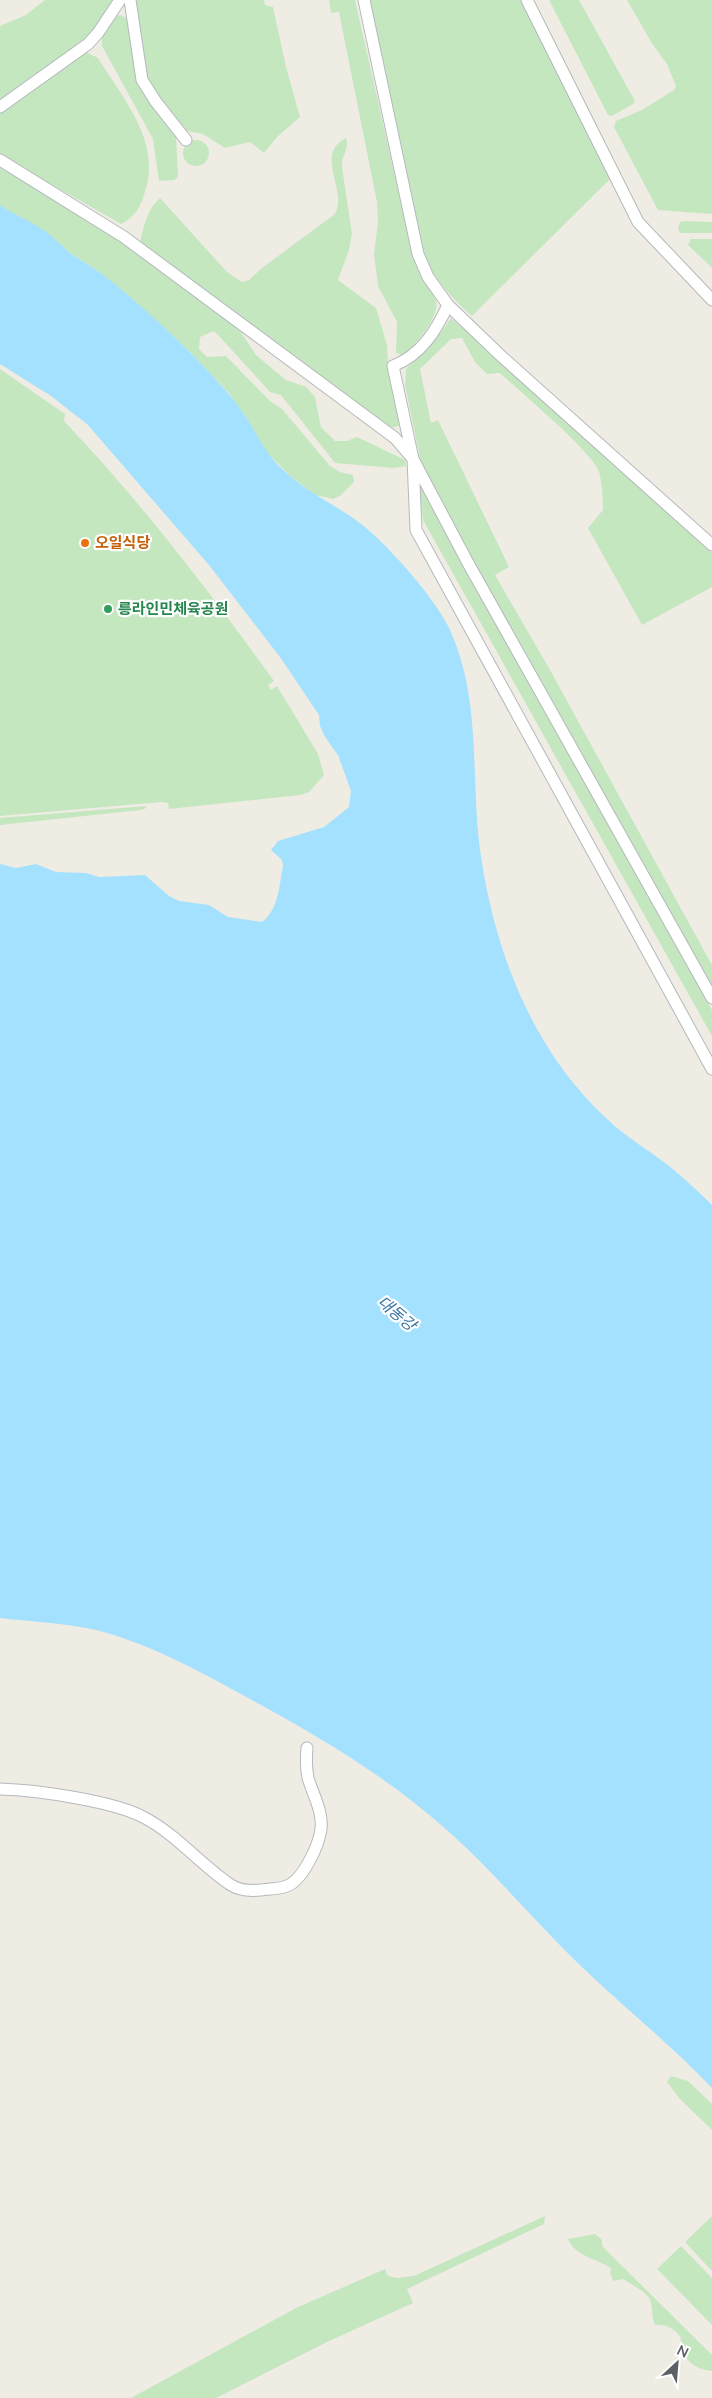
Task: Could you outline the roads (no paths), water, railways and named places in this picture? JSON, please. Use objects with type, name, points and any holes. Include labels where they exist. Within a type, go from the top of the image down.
[{"type":"street","points":[[0,107],[88,44],[98,33],[120,0]]},
{"type":"street","points":[[130,0],[142,80],[156,102],[186,140]]},
{"type":"street","points":[[364,0],[418,254],[428,278],[448,305],[500,355],[712,545]]},
{"type":"street","points":[[527,0],[638,222],[712,300]]},
{"type":"street","points":[[0,160],[124,236],[163,264],[395,438],[413,459],[468,563],[712,998]]},
{"type":"street","points":[[448,305],[434,331],[420,349],[408,360],[394,366],[413,459],[416,530],[712,1068]]},
{"type":"street","points":[[0,1789],[21,1790],[126,1810],[144,1817],[163,1830],[232,1886],[251,1891],[268,1890],[289,1885],[301,1874],[310,1860],[321,1829],[319,1805],[308,1776],[306,1763],[307,1748]]},
{"type":"water","name":"대동강","points":[[0,205],[45,231],[69,252],[116,285],[156,320],[195,357],[229,394],[276,463],[308,490],[365,527],[399,560],[432,601],[448,626],[466,678],[473,732],[479,842],[485,881],[505,956],[519,992],[536,1027],[556,1060],[580,1091],[615,1126],[674,1170],[712,1205],[712,2088],[681,2057],[583,1968],[483,1864],[448,1831],[425,1811],[352,1758],[300,1727],[157,1651],[88,1628],[0,1618],[0,864],[16,868],[36,864],[56,872],[86,873],[99,877],[145,875],[169,896],[179,901],[209,905],[228,917],[262,922],[268,917],[275,904],[283,866],[282,860],[271,850],[278,841],[324,827],[349,807],[351,791],[338,755],[325,737],[320,726],[319,715],[280,657],[209,565],[87,424],[51,396],[0,364]]},
{"type":"place","name":"오일식당","points":[[85,543]]},
{"type":"place","name":"릉라인민체육공원","points":[[108,609]]}]
